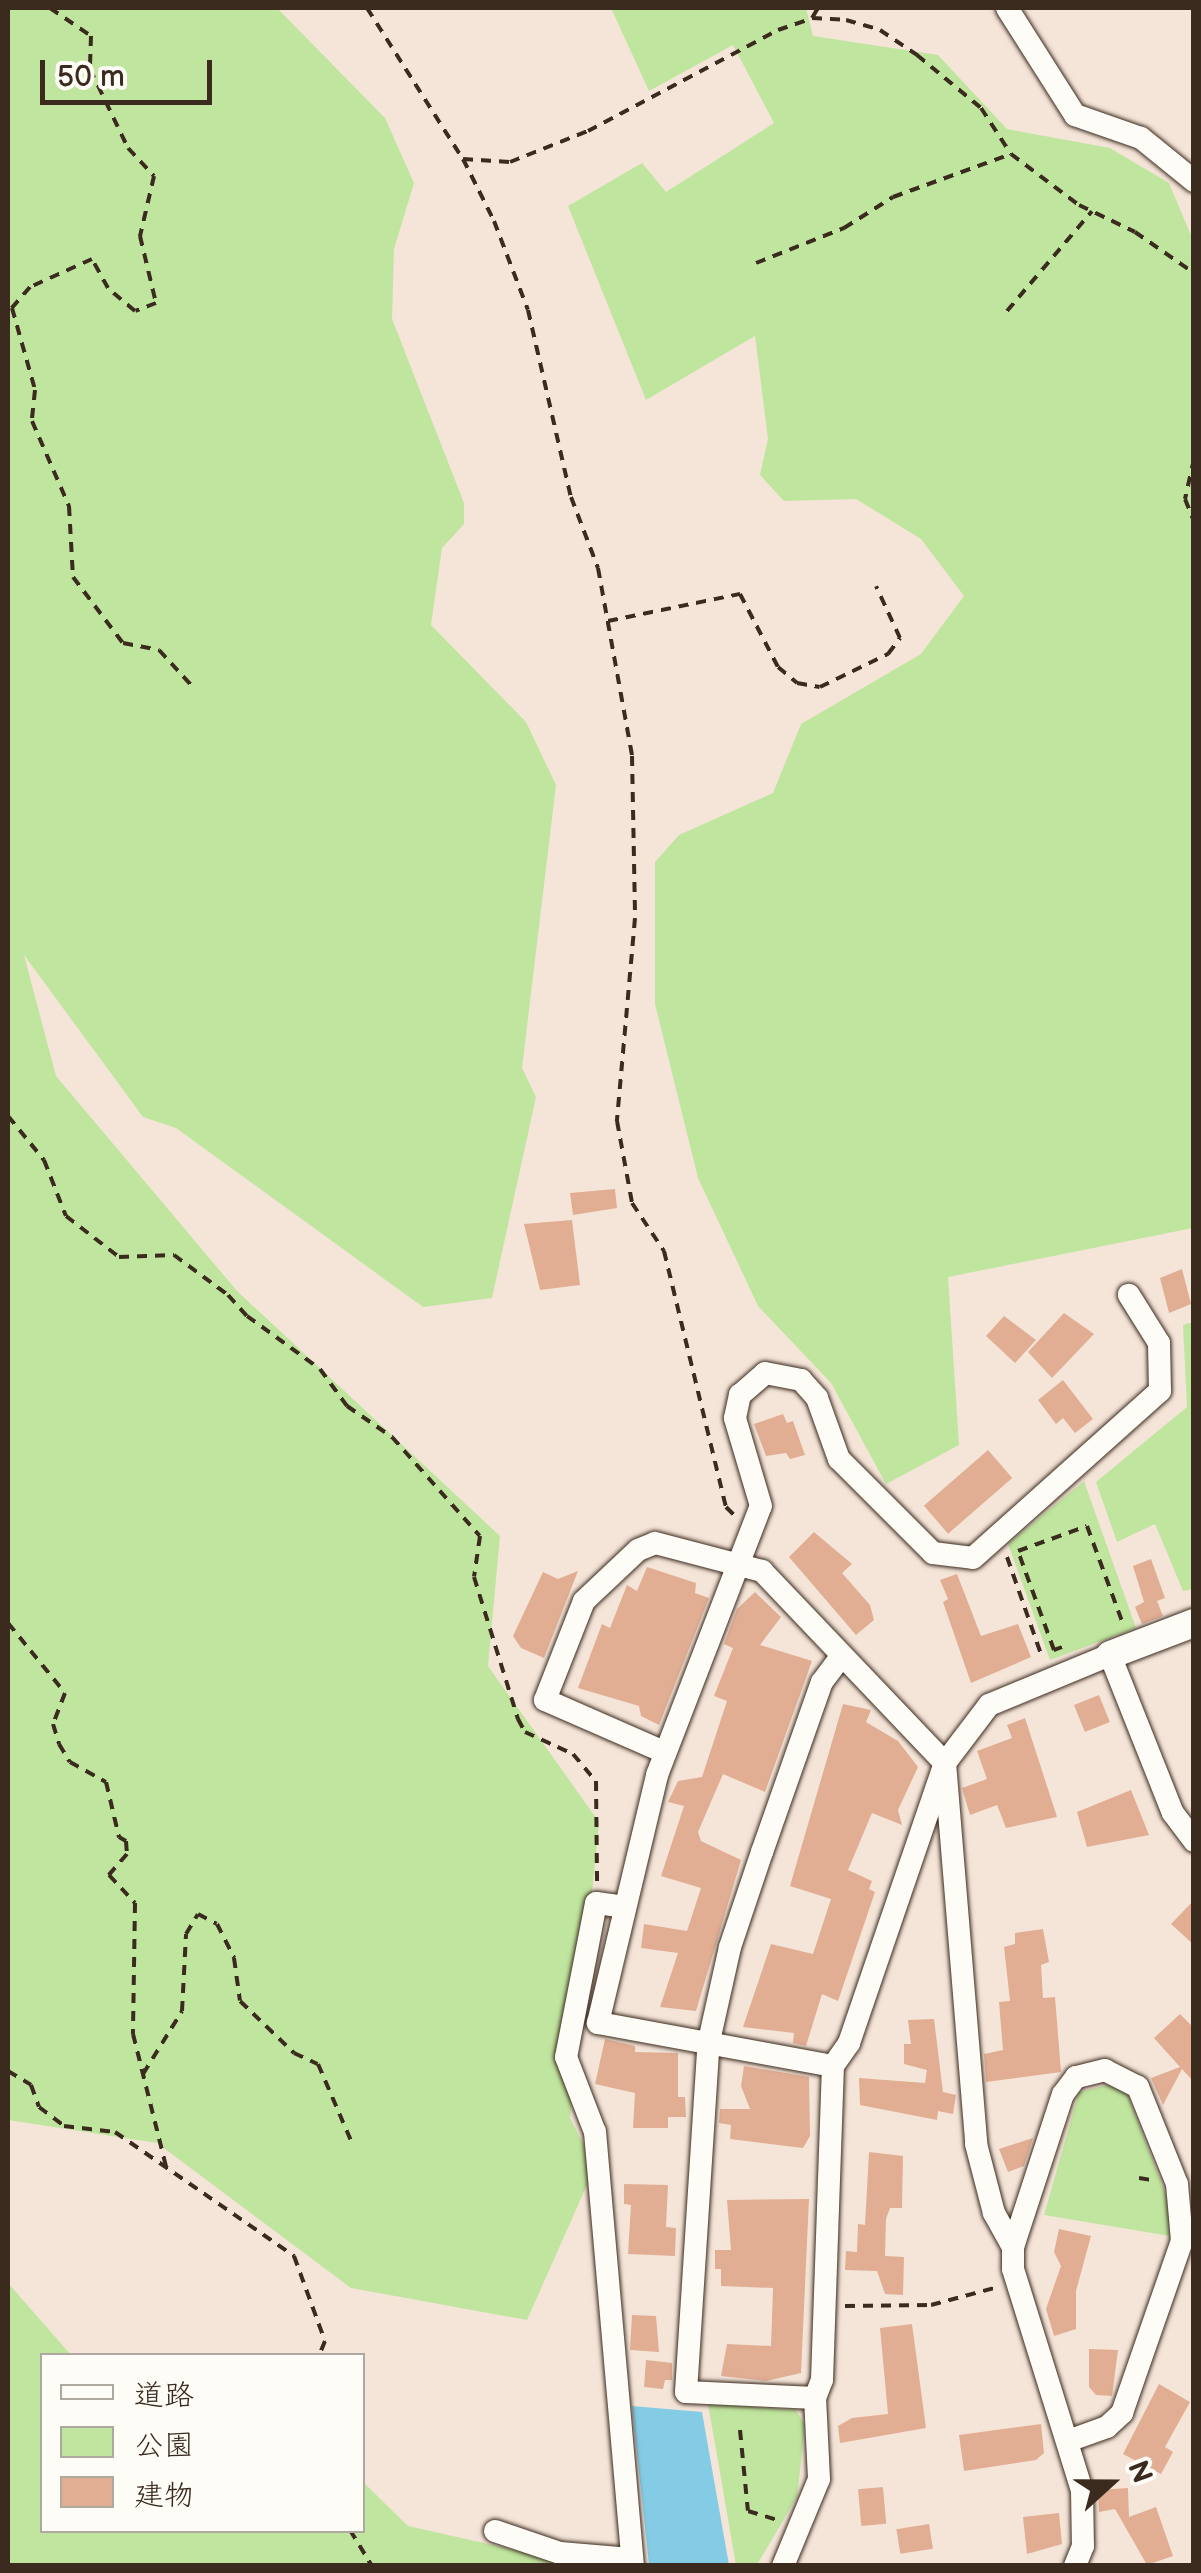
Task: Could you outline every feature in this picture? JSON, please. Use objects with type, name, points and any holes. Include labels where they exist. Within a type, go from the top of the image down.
[{"type":"street","points":[[1007,8],[1074,114],[1140,138],[1194,181]]},
{"type":"street","points":[[833,2066],[598,2023],[664,1752],[750,1533],[760,1493],[736,1405],[753,1380],[777,1371],[810,1388],[839,1460],[933,1553],[973,1558],[1000,1538],[1160,1391],[1159,1342],[1129,1295]]},
{"type":"street","points":[[664,1752],[545,1700],[584,1601],[638,1550],[668,1543],[714,1562],[738,1563],[762,1571],[945,1762],[976,2144],[994,2213],[1013,2247],[1018,2282],[1068,2441],[1086,2514],[1075,2566]]},
{"type":"street","points":[[790,2564],[819,2479],[815,2398],[822,2380],[833,2066],[850,2043],[945,1762],[989,1704],[1060,1664],[1109,1643],[1194,1622]]},
{"type":"street","points":[[1109,1643],[1173,1813],[1194,1842]]},
{"type":"street","points":[[815,2398],[686,2392],[708,2041],[730,1947],[762,1852],[822,1682],[841,1657]]},
{"type":"street","points":[[495,2530],[560,2552],[632,2562],[595,2132],[566,2058],[596,1903],[625,1907]]},
{"type":"street","points":[[1013,2247],[1067,2085],[1092,2070],[1125,2076],[1138,2087],[1177,2184],[1182,2242],[1122,2413],[1068,2441]]},
{"type":"path","points":[[50,8],[91,36],[90,68],[128,148],[154,176],[140,236],[156,304],[135,310],[108,288],[92,258],[30,287],[12,308],[35,390],[32,421],[69,506],[74,577],[82,592],[123,643],[159,650],[194,688]]},
{"type":"path","points":[[367,8],[463,159],[528,310],[571,497],[598,568],[632,756],[631,998],[618,1121],[632,1203],[664,1251],[726,1507],[750,1533]]},
{"type":"path","points":[[463,159],[510,162],[588,131],[812,18],[818,8]]},
{"type":"path","points":[[812,18],[880,30],[981,108],[1011,154],[1092,211],[1194,273]]},
{"type":"path","points":[[756,263],[844,228],[893,196],[1011,154]]},
{"type":"path","points":[[1008,311],[1092,211]]},
{"type":"path","points":[[1194,459],[1185,499],[1194,521]]},
{"type":"path","points":[[608,621],[740,594],[778,667],[798,683],[820,688],[888,654],[900,638],[876,586]]},
{"type":"path","points":[[8,1116],[44,1160],[66,1216],[119,1257],[174,1254],[228,1294],[247,1316],[320,1368],[347,1406],[392,1437],[480,1536],[474,1577],[518,1718],[525,1732],[573,1754],[596,1781],[596,1903]]},
{"type":"path","points":[[1060,1664],[1018,1551],[1087,1526],[1124,1626],[1109,1643]]},
{"type":"path","points":[[1000,1538],[1060,1664]]},
{"type":"path","points":[[8,1623],[65,1693],[53,1724],[58,1744],[70,1762],[106,1782],[113,1798],[127,1854],[109,1875],[135,1903],[133,2034],[168,2174]]},
{"type":"path","points":[[1060,1664],[1078,1642]]},
{"type":"path","points":[[143,2074],[182,2011],[186,1934],[198,1914],[217,1924],[234,1958],[240,2001],[294,2053],[318,2064],[352,2143]]},
{"type":"path","points":[[8,2071],[31,2085],[39,2107],[64,2126],[115,2132],[168,2174],[294,2256],[325,2340],[320,2353]]},
{"type":"path","points":[[825,2306],[930,2305],[1018,2282]]},
{"type":"path","points":[[740,2430],[748,2511],[801,2528]]},
{"type":"path","points":[[352,2533],[372,2566]]},
{"type":"green space","points":[[8,8],[277,8],[385,118],[414,183],[394,249],[392,319],[464,503],[464,524],[442,548],[431,625],[526,722],[556,785],[522,1068],[536,1097],[492,1298],[423,1307],[176,1128],[143,1117],[24,955],[56,1076],[237,1291],[500,1536],[488,1666],[599,1822],[570,2118],[595,2167],[527,2320],[351,2288],[157,2143],[8,2120]]},
{"type":"green space","points":[[611,8],[806,8],[813,36],[938,55],[1007,129],[1110,148],[1169,183],[1193,240],[1193,1228],[948,1277],[959,1445],[886,1484],[831,1383],[758,1306],[698,1178],[655,1004],[655,862],[679,835],[773,793],[801,724],[921,654],[964,596],[921,539],[856,499],[784,501],[760,475],[768,439],[755,336],[646,400],[568,206],[642,163],[666,192],[774,123],[733,45],[649,91]]},
{"type":"green space","points":[[1193,1322],[1194,1589],[1183,1591],[1155,1524],[1117,1542],[1096,1482],[1187,1407],[1183,1325]]},
{"type":"green space","points":[[1084,1481],[1136,1628],[1050,1660],[1008,1544]]},
{"type":"green space","points":[[1115,2083],[1128,2096],[1167,2198],[1170,2236],[1044,2215],[1079,2092]]},
{"type":"green space","points":[[8,2283],[69,2353],[40,2353],[40,2533],[365,2533],[365,2484],[408,2526],[582,2565],[8,2565]]},
{"type":"green space","points":[[708,2404],[796,2410],[805,2425],[797,2497],[757,2565],[736,2565]]},
{"type":"water","points":[[632,2406],[702,2412],[729,2565],[649,2565]]},
{"type":"building","points":[[615,1189],[617,1208],[573,1215],[570,1193]]},
{"type":"building","points":[[572,1220],[580,1285],[540,1290],[524,1224]]},
{"type":"building","points":[[1182,1269],[1191,1304],[1169,1313],[1160,1278]]},
{"type":"building","points":[[1064,1313],[1094,1334],[1052,1378],[1028,1352]]},
{"type":"building","points":[[1004,1316],[1036,1340],[1015,1363],[986,1336]]},
{"type":"building","points":[[1063,1380],[1093,1419],[1075,1433],[1063,1418],[1056,1424],[1038,1400]]},
{"type":"building","points":[[783,1414],[787,1423],[793,1421],[805,1455],[790,1459],[786,1453],[766,1456],[754,1424]]},
{"type":"building","points":[[988,1450],[1012,1478],[948,1534],[924,1506]]},
{"type":"building","points":[[814,1532],[852,1564],[842,1573],[870,1605],[874,1620],[856,1635],[789,1557]]},
{"type":"building","points":[[1151,1559],[1165,1598],[1157,1601],[1163,1616],[1142,1624],[1135,1607],[1144,1602],[1133,1566]]},
{"type":"building","points":[[647,1567],[696,1583],[695,1593],[709,1598],[659,1725],[641,1716],[639,1706],[578,1688],[602,1624],[610,1628],[627,1585],[637,1591]]},
{"type":"building","points":[[578,1571],[544,1658],[521,1648],[513,1636],[543,1572],[558,1579]]},
{"type":"building","points":[[957,1574],[981,1636],[1018,1624],[1031,1657],[971,1683],[943,1602],[948,1599],[940,1580]]},
{"type":"building","points":[[755,1592],[781,1617],[760,1645],[812,1661],[765,1792],[723,1774],[698,1832],[701,1841],[741,1860],[696,2011],[660,2007],[678,1953],[641,1948],[644,1924],[687,1931],[701,1888],[661,1876],[684,1806],[668,1802],[678,1781],[702,1777],[727,1701],[714,1696],[733,1648],[724,1644],[737,1609]]},
{"type":"building","points":[[1099,1695],[1110,1722],[1085,1732],[1074,1705]]},
{"type":"building","points":[[843,1704],[871,1710],[866,1722],[898,1741],[918,1767],[898,1810],[902,1825],[872,1813],[848,1870],[872,1881],[869,1889],[875,1892],[838,2001],[822,1994],[806,2046],[793,2043],[794,2033],[743,2027],[771,1944],[813,1954],[831,1899],[790,1886]]},
{"type":"building","points":[[1025,1718],[1057,1817],[1006,1828],[997,1805],[970,1815],[962,1788],[987,1779],[977,1751],[1012,1738],[1007,1725]]},
{"type":"building","points":[[1131,1790],[1149,1835],[1087,1847],[1077,1812]]},
{"type":"building","points":[[1194,1900],[1194,1945],[1171,1924]]},
{"type":"building","points":[[1043,1929],[1049,1962],[1041,1965],[1043,1998],[1055,1997],[1061,2072],[986,2082],[984,2054],[1003,2050],[999,2002],[1010,2001],[1004,1947],[1015,1944],[1015,1933]]},
{"type":"building","points":[[1180,2014],[1194,2028],[1194,2082],[1182,2069],[1163,2105],[1151,2078],[1180,2067],[1154,2038]]},
{"type":"building","points":[[934,2019],[943,2092],[956,2095],[953,2114],[938,2111],[937,2120],[860,2105],[859,2078],[925,2083],[927,2070],[904,2064],[904,2044],[911,2044],[908,2020]]},
{"type":"building","points":[[605,2039],[635,2046],[635,2052],[678,2053],[678,2097],[685,2097],[686,2117],[668,2117],[668,2128],[633,2128],[635,2093],[595,2084]]},
{"type":"building","points":[[744,2066],[809,2077],[810,2136],[803,2148],[730,2139],[731,2125],[719,2123],[720,2109],[750,2109],[741,2086]]},
{"type":"building","points":[[1033,2138],[1024,2166],[1008,2172],[999,2149]]},
{"type":"building","points":[[869,2152],[903,2156],[902,2208],[890,2208],[886,2219],[885,2256],[904,2257],[903,2295],[885,2294],[877,2271],[845,2270],[846,2251],[857,2252],[858,2224],[865,2225]]},
{"type":"building","points":[[624,2184],[668,2185],[666,2227],[676,2228],[675,2256],[628,2254],[631,2205],[624,2204]]},
{"type":"building","points":[[809,2199],[801,2373],[766,2381],[721,2376],[727,2344],[771,2346],[773,2288],[721,2286],[721,2269],[715,2269],[715,2250],[731,2250],[727,2200]]},
{"type":"building","points":[[1059,2229],[1091,2236],[1076,2291],[1076,2329],[1054,2336],[1046,2309],[1061,2266],[1054,2252]]},
{"type":"building","points":[[632,2315],[656,2316],[659,2352],[630,2350]]},
{"type":"building","points":[[912,2324],[926,2428],[840,2443],[838,2426],[852,2418],[888,2414],[880,2328]]},
{"type":"building","points":[[1089,2349],[1118,2350],[1112,2396],[1096,2395],[1089,2387]]},
{"type":"building","points":[[646,2360],[672,2363],[672,2380],[665,2380],[663,2389],[644,2387]]},
{"type":"building","points":[[1159,2384],[1190,2402],[1165,2447],[1173,2452],[1161,2474],[1123,2454]]},
{"type":"building","points":[[1041,2424],[1044,2453],[1036,2460],[964,2471],[959,2435]]},
{"type":"building","points":[[883,2487],[886,2524],[861,2526],[858,2489]]},
{"type":"building","points":[[1128,2488],[1129,2517],[1156,2507],[1173,2556],[1147,2565],[1115,2509],[1099,2512],[1098,2490]]},
{"type":"building","points":[[1059,2513],[1062,2544],[1027,2554],[1023,2517]]},
{"type":"building","points":[[929,2524],[933,2549],[900,2554],[896,2529]]}]
